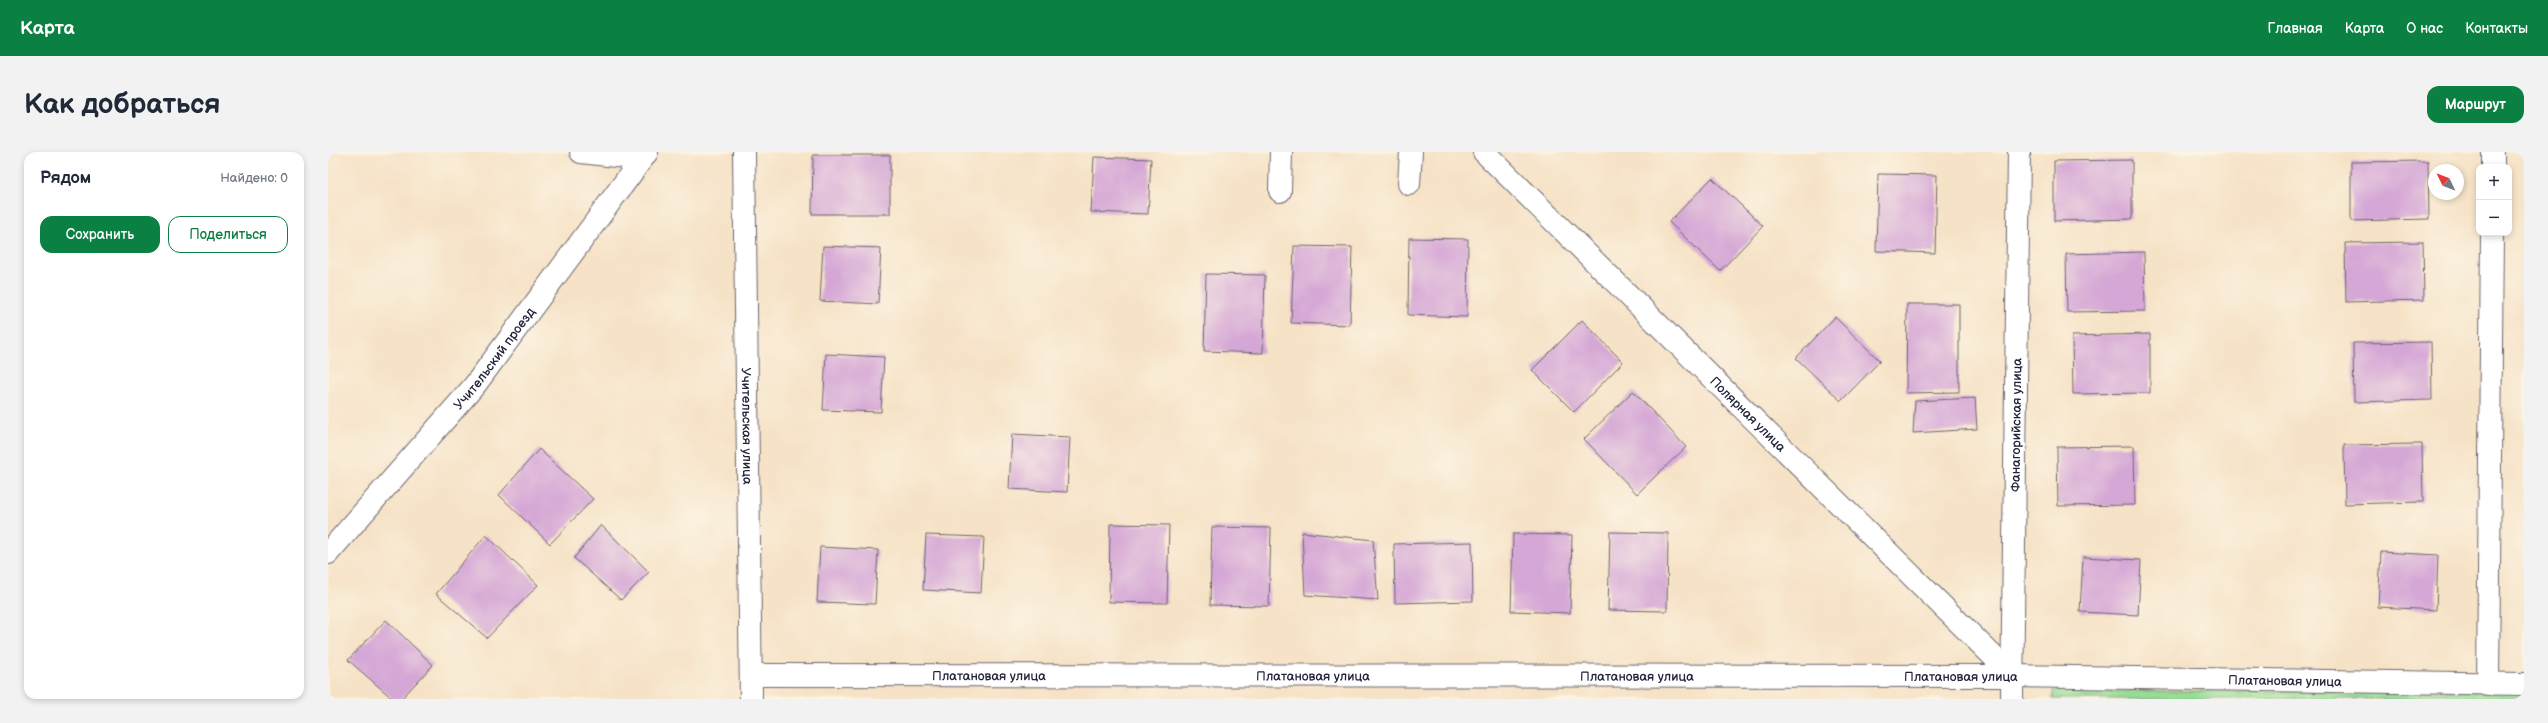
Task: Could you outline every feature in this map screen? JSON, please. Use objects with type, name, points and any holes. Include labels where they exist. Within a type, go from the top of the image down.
[{"type":"street","points":[[581,152],[645,155]]},
{"type":"street","name":"Учительская улица","points":[[744,152],[751,699]]},
{"type":"street","points":[[1280,191],[1281,152]]},
{"type":"street","points":[[1409,184],[1410,152]]},
{"type":"street","name":"Полярная улица","points":[[1484,152],[2013,676]]},
{"type":"street","name":"Фанагорийская улица","points":[[2012,699],[2019,152]]},
{"type":"street","points":[[2493,152],[2493,164]]},
{"type":"street","name":"Учительский проезд","points":[[328,553],[475,385],[645,155]]},
{"type":"street","points":[[2488,685],[2492,236]]},
{"type":"street","name":"Платановая улица","points":[[751,675],[2013,676],[2488,685],[2524,684]]},
{"type":"green space","points":[[2053,691],[2524,691],[2524,699],[2053,699]]},
{"type":"building","points":[[813,155],[890,155],[890,214],[812,214]]},
{"type":"building","points":[[1094,157],[1151,159],[1148,214],[1091,212]]},
{"type":"building","points":[[2132,160],[2132,219],[2054,221],[2054,161]]},
{"type":"building","points":[[2428,161],[2429,219],[2351,221],[2351,162]]},
{"type":"building","points":[[1878,174],[1937,175],[1935,253],[1876,251]]},
{"type":"building","points":[[1712,178],[1763,226],[1720,271],[1669,222]]},
{"type":"building","points":[[1409,238],[1468,239],[1467,317],[1408,315]]},
{"type":"building","points":[[2423,242],[2424,300],[2346,302],[2345,243]]},
{"type":"building","points":[[823,246],[881,248],[878,304],[820,301]]},
{"type":"building","points":[[1294,246],[1352,247],[1350,325],[1291,323]]},
{"type":"building","points":[[2144,252],[2145,311],[2067,312],[2066,254]]},
{"type":"building","points":[[1206,274],[1265,275],[1263,353],[1204,351]]},
{"type":"building","points":[[1907,304],[1959,304],[1959,392],[1906,393]]},
{"type":"building","points":[[1835,317],[1880,361],[1841,401],[1796,358]]},
{"type":"building","points":[[1582,320],[1623,362],[1574,412],[1532,370]]},
{"type":"building","points":[[2150,334],[2150,393],[2073,394],[2072,336]]},
{"type":"building","points":[[2431,342],[2432,400],[2354,402],[2353,343]]},
{"type":"building","points":[[826,354],[884,357],[881,412],[823,410]]},
{"type":"building","points":[[1633,391],[1686,447],[1637,494],[1584,439]]},
{"type":"building","points":[[1975,398],[1977,429],[1913,433],[1915,401]]},
{"type":"building","points":[[1012,434],[1070,437],[1067,492],[1009,489]]},
{"type":"building","points":[[2422,444],[2423,502],[2345,504],[2344,445]]},
{"type":"building","points":[[2134,446],[2135,505],[2058,506],[2057,447]]},
{"type":"building","points":[[539,449],[593,499],[550,544],[499,495]]},
{"type":"building","points":[[1110,524],[1169,525],[1167,603],[1109,602]]},
{"type":"building","points":[[601,525],[649,572],[621,600],[574,558]]},
{"type":"building","points":[[1212,527],[1271,528],[1269,606],[1210,605]]},
{"type":"building","points":[[1302,532],[1373,540],[1378,600],[1305,595]]},
{"type":"building","points":[[1610,532],[1668,533],[1667,611],[1608,610]]},
{"type":"building","points":[[1513,534],[1572,535],[1570,613],[1511,611]]},
{"type":"building","points":[[486,535],[538,585],[487,638],[436,594]]},
{"type":"building","points":[[926,535],[984,537],[981,593],[923,590]]},
{"type":"building","points":[[1472,542],[1473,601],[1395,603],[1394,544]]},
{"type":"building","points":[[820,547],[878,550],[875,604],[817,602]]},
{"type":"building","points":[[2381,552],[2438,555],[2436,610],[2378,607]]},
{"type":"building","points":[[2083,557],[2141,560],[2138,615],[2080,612]]},
{"type":"building","points":[[386,620],[433,665],[401,699],[393,699],[348,660]]}]
